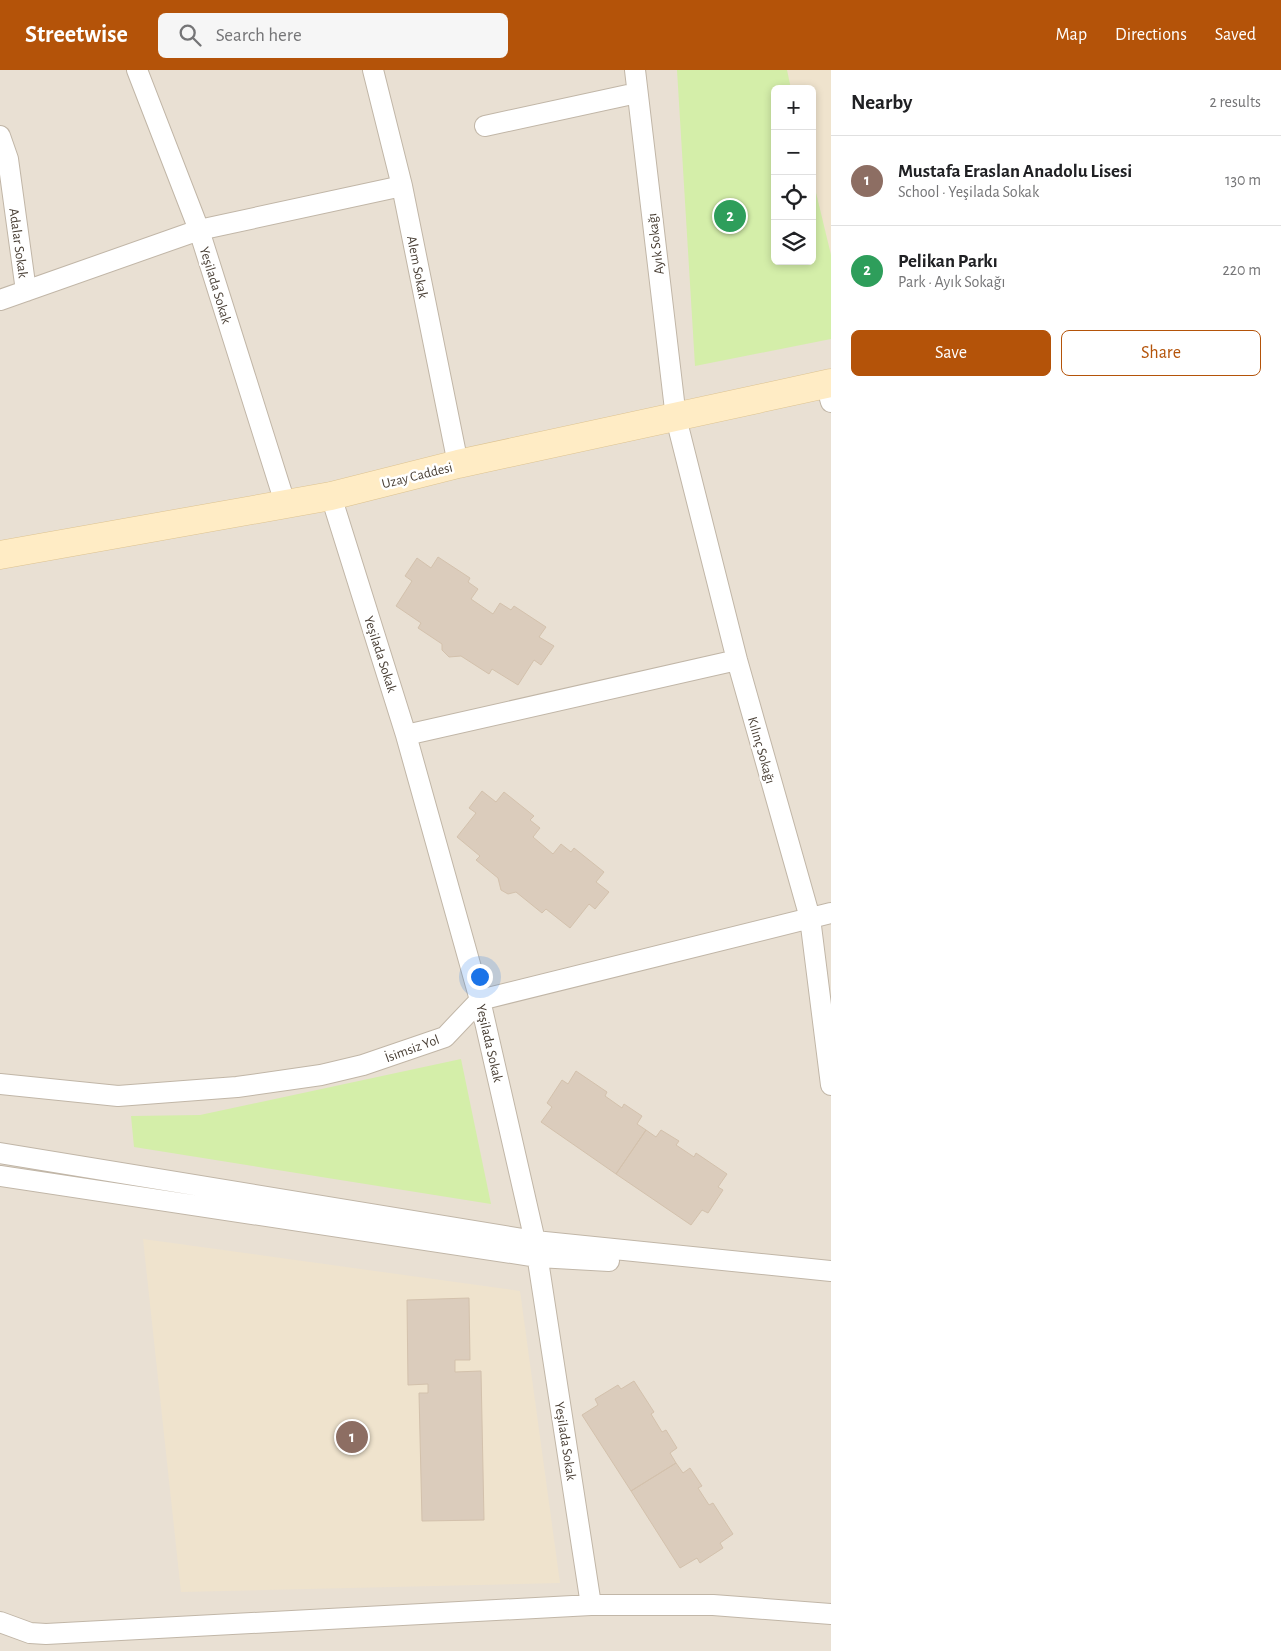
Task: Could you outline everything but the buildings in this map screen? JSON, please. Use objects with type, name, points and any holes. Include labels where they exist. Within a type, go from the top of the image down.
[{"type":"main road","name":"Uzay Caddesi","points":[[0,555],[331,496],[458,464],[676,418],[829,390]]},
{"type":"street","name":"Yeşilada Sokak","points":[[137,70],[199,230],[285,503]]},
{"type":"street","name":"Alem Sokak","points":[[373,70],[402,186],[458,464]]},
{"type":"street","name":"Ayık Sokağı","points":[[635,70],[676,418]]},
{"type":"street","points":[[485,126],[637,93]]},
{"type":"street","name":"Adalar Sokak","points":[[0,136],[8,159],[26,291]]},
{"type":"street","points":[[0,300],[199,230],[402,186]]},
{"type":"street","name":"Kılınç Sokağı","points":[[676,418],[737,660],[810,918],[831,1085]]},
{"type":"street","name":"Yeşilada Sokak","points":[[331,496],[406,735],[480,1000],[536,1249],[591,1605]]},
{"type":"street","points":[[406,735],[737,660]]},
{"type":"street","points":[[480,1000],[831,913]]},
{"type":"street","name":"İsimsiz Yol","points":[[0,1084],[118,1096],[237,1088],[320,1075],[363,1065],[445,1037],[480,1000]]},
{"type":"street","points":[[0,1153],[536,1249]]},
{"type":"street","points":[[0,1176],[536,1249],[831,1272]]},
{"type":"street","points":[[0,1622],[30,1633],[46,1634],[591,1605],[713,1605],[831,1614]]},
{"type":"shaded area","points":[[0,70],[831,70],[831,1651],[0,1651]]},
{"type":"shaded area","points":[[787,70],[831,70],[831,255],[816,193],[816,85],[790,85]]},
{"type":"shaded area","points":[[143,1239],[520,1291],[560,1583],[181,1592]]},
{"type":"green space","points":[[677,70],[787,70],[790,85],[771,85],[771,265],[816,265],[816,193],[831,255],[831,339],[695,366]]},
{"type":"green space","points":[[461,1059],[491,1204],[134,1147],[131,1116],[200,1115]]},
{"type":"place","name":"Pelikan Parkı","points":[[730,216]]},
{"type":"place","name":"Mustafa Eraslan Anadolu Lisesi","points":[[352,1437]]}]
